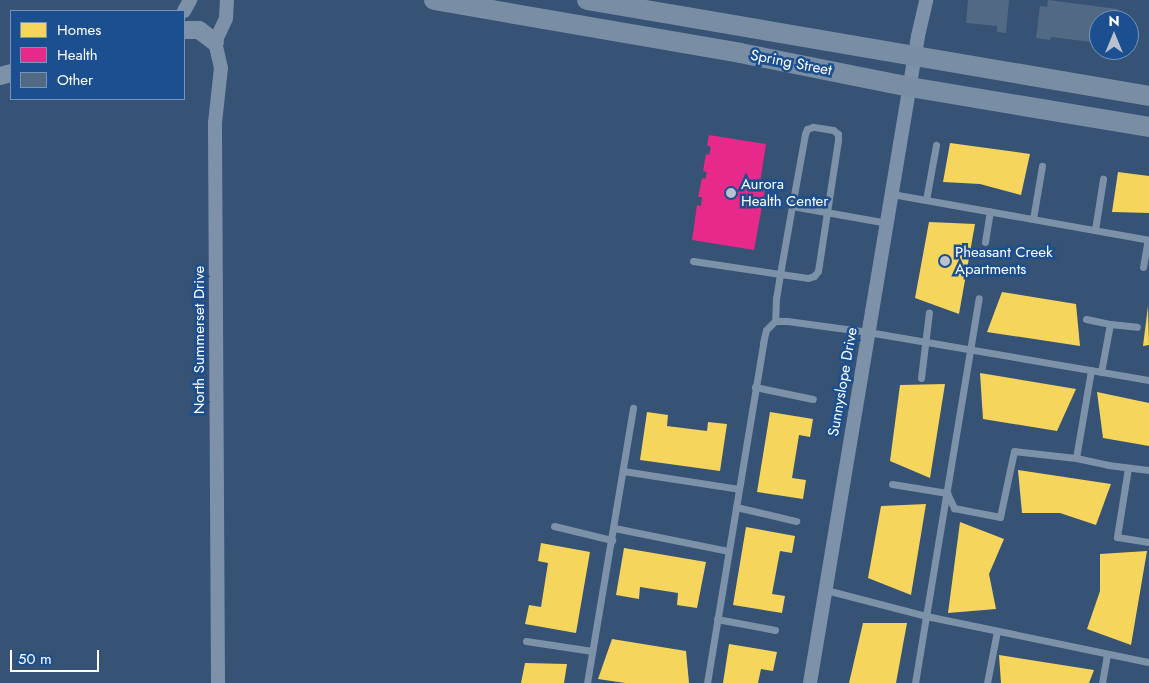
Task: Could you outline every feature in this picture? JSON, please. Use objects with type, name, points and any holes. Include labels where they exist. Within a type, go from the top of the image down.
[{"type":"main road","name":"Spring Street","points":[[434,0],[740,53],[910,87],[1149,127]]},
{"type":"main road","name":"Spring Street","points":[[587,0],[1149,96]]},
{"type":"main road","points":[[1095,118],[1102,88]]},
{"type":"street","points":[[185,30],[199,30],[215,42],[226,18],[227,0]]},
{"type":"street","name":"Sunnyslope Drive","points":[[810,683],[915,55],[926,0]]},
{"type":"street","name":"North Summerset Drive","points":[[215,42],[221,68],[215,123],[218,683]]},
{"type":"lane","points":[[693,261],[780,274],[808,278],[814,276],[818,271],[838,134],[833,130],[813,127],[807,129],[780,274],[775,321],[766,330],[707,683]]},
{"type":"lane","points":[[926,200],[936,145]]},
{"type":"lane","points":[[1033,219],[1042,166]]},
{"type":"lane","points":[[1095,230],[1104,179]]},
{"type":"lane","points":[[892,194],[1148,240],[1143,267]]},
{"type":"lane","points":[[792,206],[887,223]]},
{"type":"lane","points":[[985,242],[990,211]]},
{"type":"lane","points":[[915,683],[979,298]]},
{"type":"lane","points":[[921,378],[927,343],[929,312]]},
{"type":"lane","points":[[1086,319],[1137,327]]},
{"type":"lane","points":[[775,321],[868,332],[1149,380]]},
{"type":"lane","points":[[1101,372],[1110,324]]},
{"type":"lane","points":[[1076,458],[1091,370]]},
{"type":"lane","points":[[756,387],[813,400]]},
{"type":"lane","points":[[587,683],[634,408]]},
{"type":"lane","points":[[947,493],[954,508],[1000,517],[1014,451],[1076,458],[1149,470]]},
{"type":"lane","points":[[1128,468],[1117,537],[1149,542]]},
{"type":"lane","points":[[623,471],[738,489]]},
{"type":"lane","points":[[892,484],[947,493]]},
{"type":"lane","points":[[736,507],[796,521]]},
{"type":"lane","points":[[554,526],[612,540]]},
{"type":"lane","points":[[614,528],[728,551]]},
{"type":"lane","points":[[826,590],[926,616],[1149,662]]},
{"type":"lane","points":[[717,619],[775,630]]},
{"type":"lane","points":[[987,683],[997,631]]},
{"type":"lane","points":[[526,642],[592,651]]},
{"type":"lane","points":[[1102,683],[1107,654]]},
{"type":"building: Homes","points":[[950,143],[1030,154],[1021,195],[980,184],[943,182]]},
{"type":"building: Homes","points":[[1118,172],[1149,176],[1149,213],[1112,212]]},
{"type":"building: Homes","name":"Pheasant Creek Apartments","points":[[929,222],[975,224],[959,314],[915,298]]},
{"type":"building: Homes","name":"Pheasant Creek Apartments","points":[[1002,292],[1076,304],[1080,346],[987,332]]},
{"type":"building: Homes","points":[[1148,306],[1149,345],[1143,346]]},
{"type":"building: Homes","points":[[980,373],[1076,389],[1057,431],[983,419]]},
{"type":"building: Homes","points":[[945,384],[930,478],[890,461],[900,385]]},
{"type":"building: Homes","points":[[1097,392],[1149,403],[1149,446],[1103,438]]},
{"type":"building: Homes","points":[[647,412],[668,415],[667,426],[707,431],[708,422],[727,424],[720,471],[640,460]]},
{"type":"building: Homes","points":[[770,412],[813,419],[810,437],[799,435],[792,478],[806,480],[803,499],[757,492]]},
{"type":"building: Homes","points":[[1018,470],[1111,484],[1096,525],[1060,513],[1022,513]]},
{"type":"building: Homes","points":[[926,504],[911,595],[868,578],[881,506]]},
{"type":"building: Homes","points":[[960,522],[1004,539],[989,574],[996,609],[948,613]]},
{"type":"building: Homes","points":[[746,527],[795,536],[792,553],[780,551],[772,594],[785,596],[782,613],[733,605]]},
{"type":"building: Homes","points":[[541,543],[590,552],[576,633],[525,624],[529,605],[541,607],[548,563],[538,561]]},
{"type":"building: Homes","points":[[624,548],[706,562],[697,608],[677,605],[678,593],[640,587],[639,599],[616,595]]},
{"type":"building: Homes","points":[[1147,551],[1131,645],[1087,629],[1100,591],[1100,554]]},
{"type":"building: Homes","points":[[863,623],[907,623],[896,683],[849,683]]},
{"type":"building: Homes","points":[[612,639],[686,651],[689,683],[625,683],[598,679]]},
{"type":"building: Homes","points":[[729,644],[777,652],[773,671],[761,669],[758,683],[723,683]]},
{"type":"building: Homes","points":[[999,655],[1094,670],[1089,683],[1001,683]]},
{"type":"building: Homes","points":[[525,663],[567,664],[564,683],[521,683]]},
{"type":"building: Health","name":"Aurora Health Center","points":[[709,135],[766,144],[759,189],[765,190],[754,250],[692,240],[697,205],[701,206],[702,197],[698,197],[702,178],[705,179],[707,172],[703,171],[706,154],[709,155],[711,147],[707,145]]},
{"type":"building: Other","points":[[968,0],[1009,0],[1006,33],[997,32],[997,26],[966,23]]},
{"type":"building: Other","points":[[1048,0],[1118,9],[1089,10],[1089,42],[1051,37],[1050,40],[1036,38],[1040,6],[1047,7]]},
{"type":"place","name":"Aurora Health Center","points":[[731,193]]},
{"type":"place","name":"Pheasant Creek Apartments","points":[[945,261]]}]
